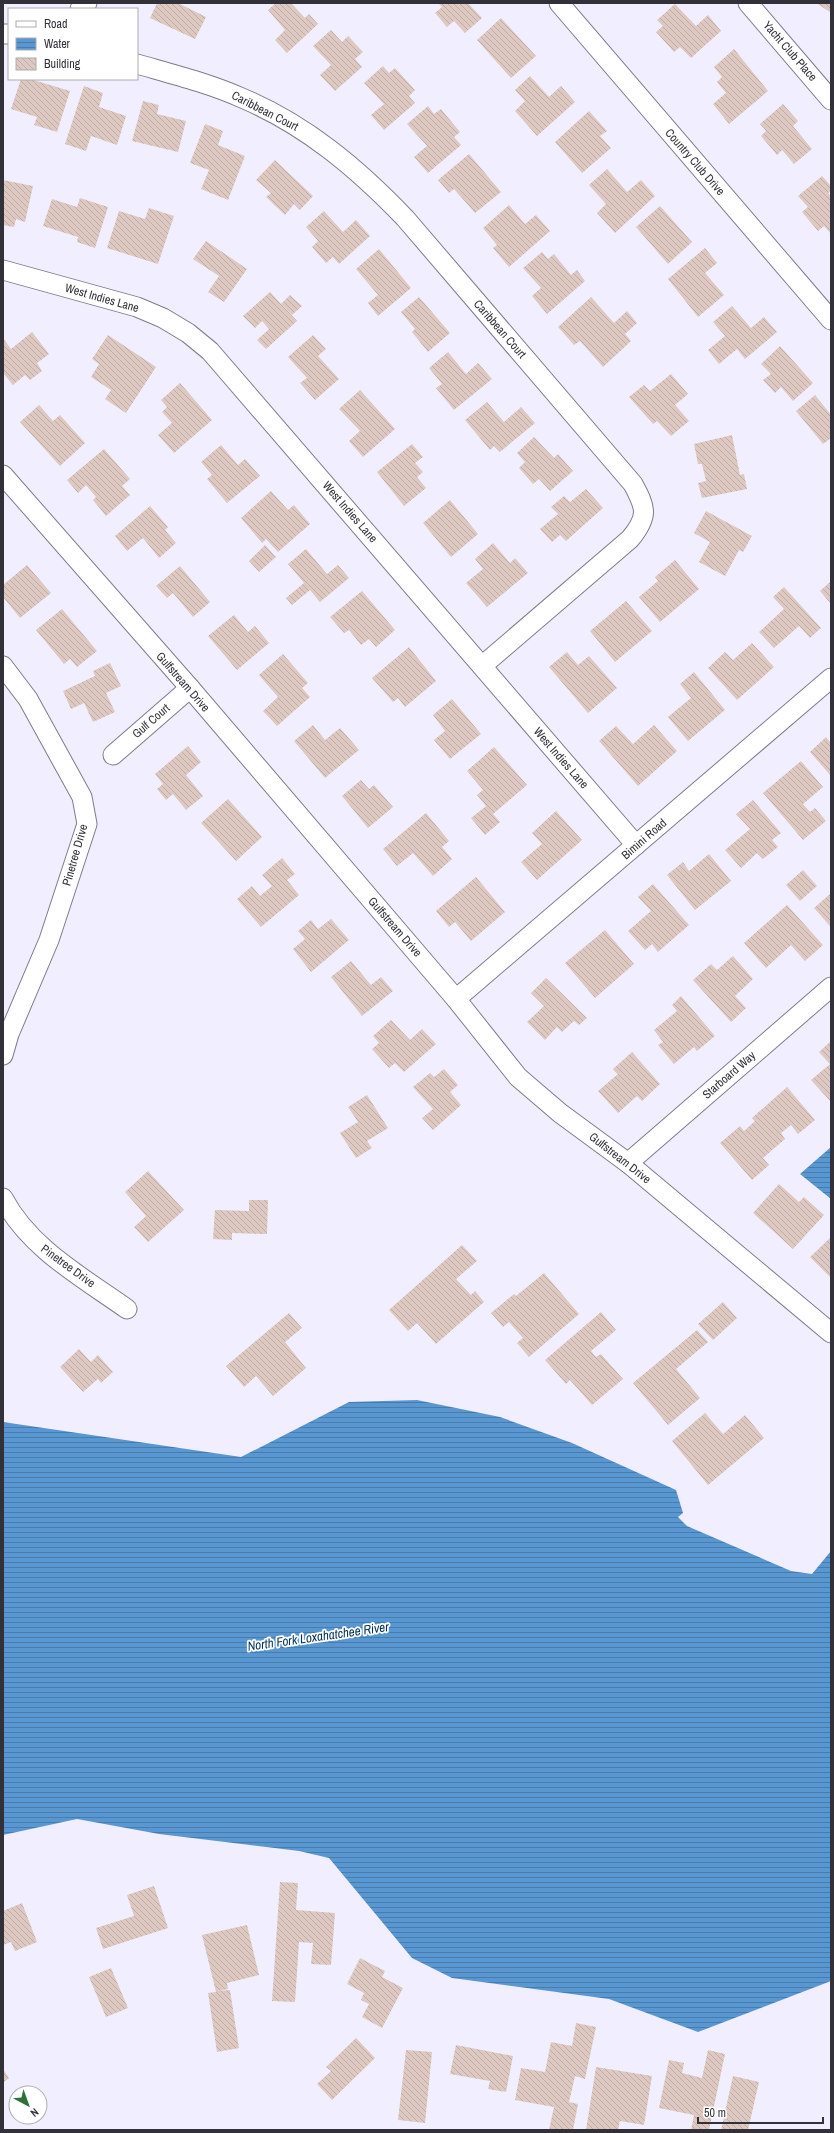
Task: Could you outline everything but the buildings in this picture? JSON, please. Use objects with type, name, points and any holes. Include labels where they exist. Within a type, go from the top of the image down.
[{"type":"street","name":"Country Club Drive","points":[[559,3],[831,320]]},
{"type":"street","name":"Yacht Club Place","points":[[748,3],[831,100]]},
{"type":"street","name":"Caribbean Court","points":[[138,64],[197,81],[241,97],[304,131],[336,153],[372,184],[405,218],[633,484],[644,505],[643,518],[634,534],[482,666]]},
{"type":"street","name":"West Indies Lane","points":[[3,270],[136,307],[163,318],[182,329],[210,351],[636,845]]},
{"type":"street","name":"Gulfstream Drive","points":[[3,475],[190,688],[456,999],[518,1077],[560,1113],[628,1163],[831,1333]]},
{"type":"street","name":"Pinetree Drive","points":[[3,666],[28,700],[82,797],[86,824],[49,940],[9,1034],[3,1055]]},
{"type":"street","name":"Bimini Road","points":[[456,999],[831,678]]},
{"type":"street","name":"Gulf Court","points":[[113,754],[190,688]]},
{"type":"street","name":"Starboard Way","points":[[628,1163],[831,987]]},
{"type":"street","name":"Pinetree Drive","points":[[3,1198],[10,1212],[39,1246],[127,1308]]},
{"type":"water","points":[[831,1147],[831,1199],[800,1174]]},
{"type":"water","name":"North Fork Loxahatchee River","points":[[417,1400],[500,1417],[572,1443],[676,1490],[683,1513],[678,1517],[687,1526],[791,1571],[812,1574],[831,1551],[831,1981],[698,2032],[609,1999],[452,1978],[412,1958],[329,1858],[299,1851],[159,1834],[77,1819],[3,1835],[3,1422],[241,1457],[349,1402]]}]
